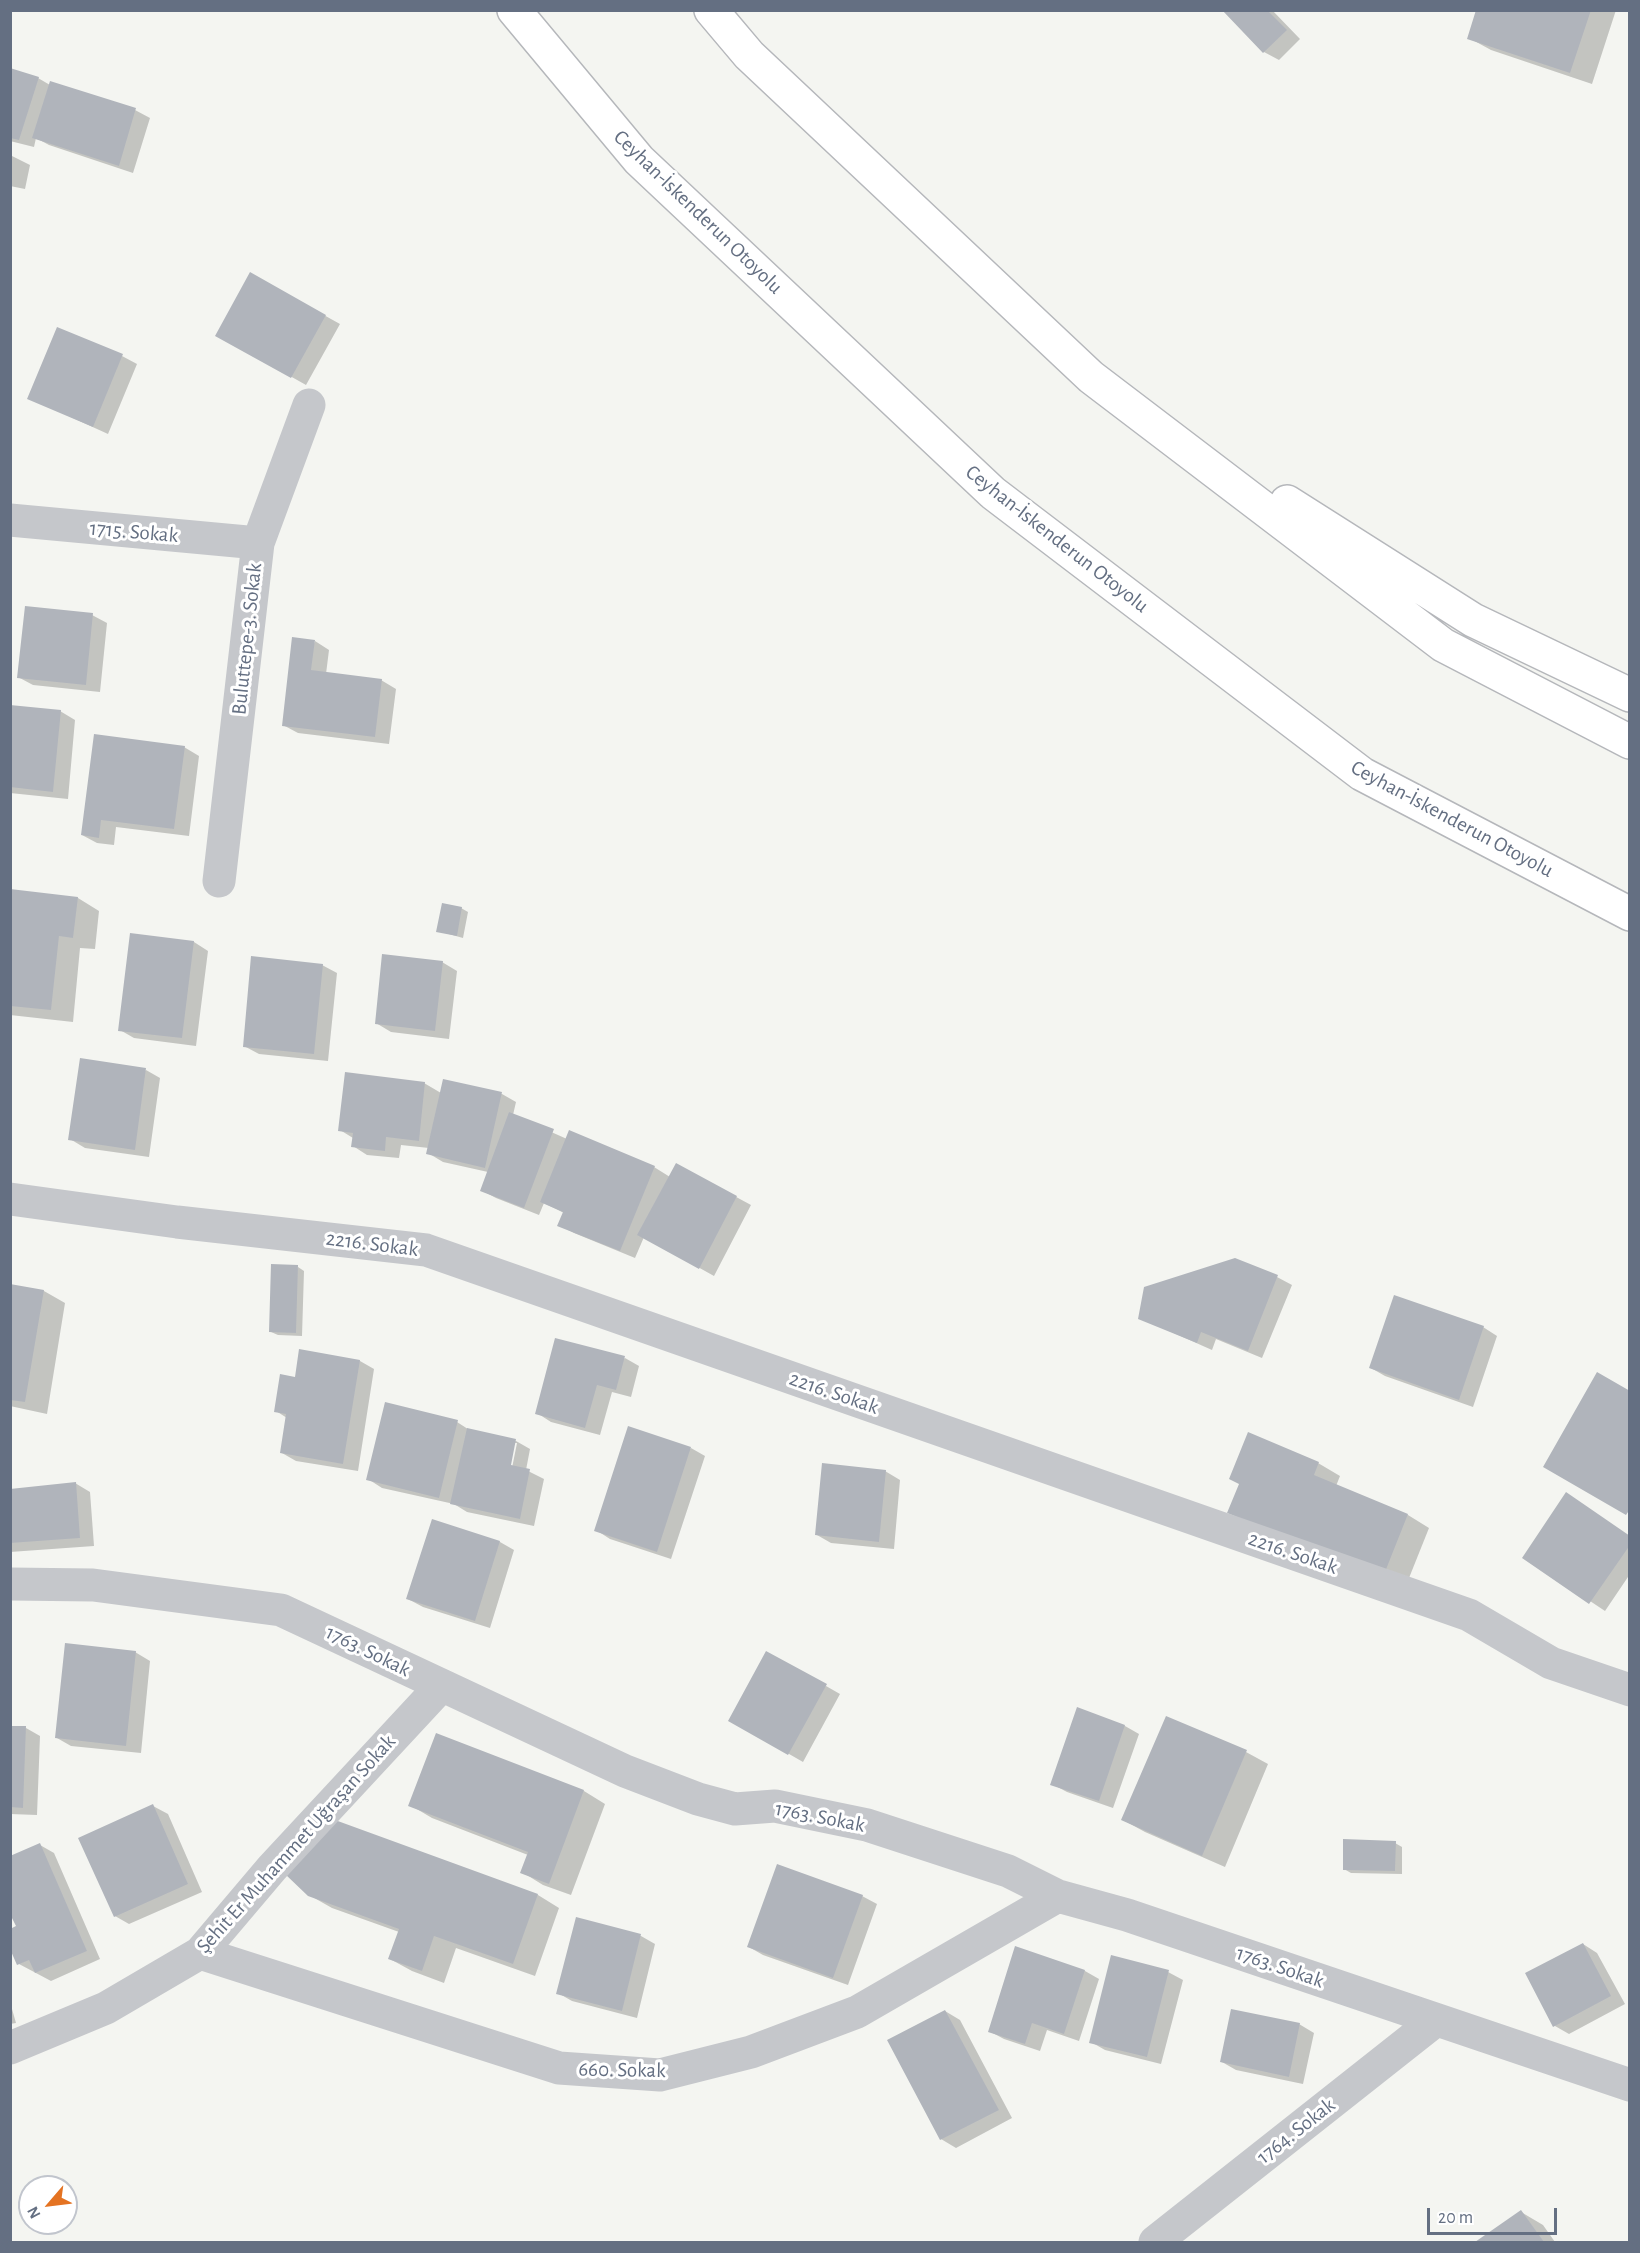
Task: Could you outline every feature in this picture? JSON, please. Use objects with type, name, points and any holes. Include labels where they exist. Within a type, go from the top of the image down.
[{"type":"highway","name":"Ceyhan-İskenderun Otoyolu","points":[[514,10],[639,160],[993,493],[1362,774],[1629,914]]},
{"type":"highway","points":[[711,10],[748,55],[1091,377],[1443,645],[1629,742]]},
{"type":"highway","points":[[1091,377],[1473,620],[1629,695]]},
{"type":"highway","points":[[1362,774],[1629,932]]},
{"type":"street","name":"Buluttepe-3. Sokak","points":[[219,881],[258,543],[309,405]]},
{"type":"street","name":"1715. Sokak","points":[[10,520],[258,543]]},
{"type":"street","name":"2216. Sokak","points":[[10,1199],[177,1222],[426,1250],[1469,1615],[1551,1662],[1629,1690]]},
{"type":"street","name":"1763. Sokak","points":[[10,1584],[93,1585],[281,1610],[625,1771],[698,1799],[735,1809],[775,1806],[867,1825],[1008,1871],[1058,1896],[1127,1916],[1629,2085]]},
{"type":"street","name":"Şehit Er Muhammet Uğraşan Sokak","points":[[10,2049],[106,2008],[200,1953],[272,1868],[441,1686]]},
{"type":"street","name":"660. Sokak","points":[[200,1953],[559,2068],[660,2075],[751,2052],[857,2012],[1058,1896]]},
{"type":"street","name":"1764. Sokak","points":[[1155,2242],[1436,2020]]},
{"type":"building","points":[[1222,10],[1267,10],[1287,30],[1263,53]]},
{"type":"building","points":[[1476,10],[1591,10],[1570,73],[1467,39]]},
{"type":"building","points":[[10,68],[39,77],[19,140],[10,138]]},
{"type":"building","points":[[50,81],[136,108],[119,166],[32,138]]},
{"type":"building","points":[[250,272],[326,315],[291,378],[215,336]]},
{"type":"building","points":[[57,327],[123,354],[93,427],[27,399]]},
{"type":"building","points":[[25,606],[93,613],[86,685],[17,678]]},
{"type":"building","points":[[292,637],[315,640],[311,670],[382,679],[375,737],[282,726]]},
{"type":"building","points":[[10,705],[61,710],[53,792],[10,787]]},
{"type":"building","points":[[94,734],[185,746],[174,829],[101,820],[99,838],[81,835]]},
{"type":"building","points":[[10,889],[78,897],[73,938],[59,936],[51,1010],[10,1006]]},
{"type":"building","points":[[442,903],[462,907],[457,936],[436,932]]},
{"type":"building","points":[[130,933],[194,941],[182,1038],[118,1031]]},
{"type":"building","points":[[382,954],[443,961],[435,1031],[375,1024]]},
{"type":"building","points":[[251,956],[323,964],[314,1054],[243,1047]]},
{"type":"building","points":[[80,1058],[146,1068],[135,1150],[68,1140]]},
{"type":"building","points":[[345,1072],[425,1082],[419,1141],[386,1137],[385,1151],[351,1147],[353,1133],[338,1131]]},
{"type":"building","points":[[443,1079],[502,1092],[485,1168],[426,1154]]},
{"type":"building","points":[[509,1112],[554,1129],[524,1208],[480,1191]]},
{"type":"building","points":[[569,1130],[655,1166],[620,1251],[557,1226],[563,1212],[540,1202]]},
{"type":"building","points":[[676,1163],[737,1196],[699,1269],[637,1235]]},
{"type":"building","points":[[1235,1258],[1278,1275],[1248,1351],[1201,1332],[1197,1343],[1138,1319],[1144,1287]]},
{"type":"building","points":[[271,1264],[298,1265],[296,1333],[269,1332]]},
{"type":"building","points":[[10,1284],[44,1290],[25,1402],[10,1400]]},
{"type":"building","points":[[1394,1295],[1484,1326],[1459,1400],[1369,1368]]},
{"type":"building","points":[[555,1338],[625,1356],[616,1390],[597,1385],[585,1428],[535,1414]]},
{"type":"building","points":[[299,1349],[360,1360],[343,1464],[280,1453],[286,1414],[274,1412],[280,1374],[295,1377]]},
{"type":"building","points":[[1597,1372],[1630,1391],[1630,1509],[1626,1515],[1543,1467]]},
{"type":"building","points":[[385,1402],[458,1420],[439,1498],[366,1480]]},
{"type":"building","points":[[628,1426],[691,1447],[657,1552],[594,1531]]},
{"type":"building","points":[[467,1428],[516,1439],[511,1465],[530,1469],[520,1519],[450,1504]]},
{"type":"building","points":[[1248,1432],[1319,1462],[1314,1475],[1408,1514],[1383,1577],[1227,1513],[1239,1484],[1229,1479]]},
{"type":"building","points":[[822,1463],[886,1470],[879,1542],[815,1535]]},
{"type":"building","points":[[76,1482],[80,1538],[10,1543],[10,1489]]},
{"type":"building","points":[[1566,1492],[1630,1536],[1630,1545],[1589,1604],[1522,1558]]},
{"type":"building","points":[[432,1519],[500,1541],[475,1621],[406,1599]]},
{"type":"building","points":[[65,1643],[136,1651],[126,1746],[55,1738]]},
{"type":"building","points":[[766,1651],[827,1684],[788,1755],[728,1721]]},
{"type":"building","points":[[1077,1707],[1125,1725],[1099,1801],[1050,1785]]},
{"type":"building","points":[[1166,1716],[1247,1750],[1202,1856],[1121,1820]]},
{"type":"building","points":[[10,1726],[26,1726],[23,1808],[10,1807]]},
{"type":"building","points":[[436,1733],[584,1790],[549,1884],[520,1873],[528,1852],[408,1806]]},
{"type":"building","points":[[153,1804],[188,1884],[114,1917],[78,1838]]},
{"type":"building","points":[[335,1820],[538,1894],[513,1964],[434,1936],[422,1971],[388,1959],[399,1929],[308,1896],[285,1874]]},
{"type":"building","points":[[1343,1839],[1396,1841],[1395,1871],[1343,1870]]},
{"type":"building","points":[[40,1843],[87,1951],[35,1973],[29,1960],[17,1965],[10,1949],[10,1929],[16,1926],[10,1914],[10,1856]]},
{"type":"building","points":[[777,1864],[863,1895],[833,1978],[747,1947]]},
{"type":"building","points":[[576,1917],[641,1934],[622,2011],[556,1994]]},
{"type":"building","points":[[1583,1943],[1611,1996],[1553,2027],[1525,1973]]},
{"type":"building","points":[[1015,1946],[1085,1970],[1064,2034],[1032,2023],[1025,2044],[988,2032]]},
{"type":"building","points":[[1111,1955],[1169,1970],[1147,2057],[1089,2043]]},
{"type":"building","points":[[1231,2009],[1300,2023],[1289,2077],[1220,2062]]},
{"type":"building","points":[[945,2010],[999,2110],[940,2140],[887,2040]]},
{"type":"building","points":[[1521,2210],[1544,2242],[1475,2242]]}]
